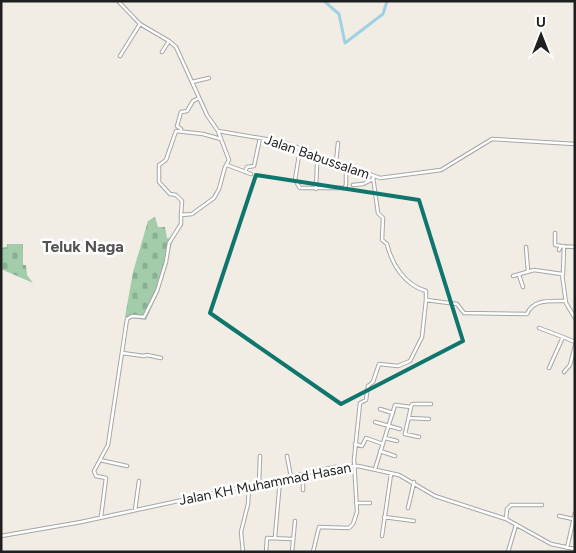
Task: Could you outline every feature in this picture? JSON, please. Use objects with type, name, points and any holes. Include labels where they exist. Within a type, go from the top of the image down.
[{"type":"street","points":[[118,1],[140,24],[169,40],[176,47],[199,98],[218,131],[229,160],[214,198],[192,214],[181,215]]},
{"type":"street","points":[[120,56],[140,24]]},
{"type":"street","points":[[162,52],[169,40]]},
{"type":"street","points":[[192,82],[209,78]]},
{"type":"street","points":[[189,130],[178,127],[180,113],[187,111],[193,102],[199,98]]},
{"type":"street","points":[[101,517],[106,478],[96,476],[94,473],[108,445],[127,318],[132,316],[144,318],[149,310],[166,262],[169,243],[181,224],[182,201],[176,195],[170,194],[159,182],[159,165],[166,160],[176,131],[203,134],[221,139]]},
{"type":"street","name":"Jalan Babussalam","points":[[218,131],[260,138],[300,149],[346,165],[373,178],[441,170],[494,138],[575,144]]},
{"type":"street","points":[[245,172],[247,167],[254,166],[260,138]]},
{"type":"street","points":[[336,162],[338,144]]},
{"type":"street","points":[[300,149],[295,180],[299,188],[345,187],[346,165]]},
{"type":"street","points":[[316,188],[317,165],[320,156]]},
{"type":"street","points":[[227,165],[251,174]]},
{"type":"street","points":[[313,552],[319,527],[349,528],[352,526],[357,512],[355,444],[360,402],[366,400],[368,386],[373,382],[378,365],[407,364],[419,347],[422,337],[426,290],[406,281],[390,255],[388,244],[382,240],[383,218],[378,213],[373,178],[363,184],[353,185]]},
{"type":"street","points":[[555,233],[555,245],[575,247]]},
{"type":"street","points":[[559,250],[563,246]]},
{"type":"street","points":[[563,246],[565,301],[575,318]]},
{"type":"street","points":[[526,247],[528,271]]},
{"type":"street","points":[[513,276],[528,271],[542,270],[563,275]]},
{"type":"street","points":[[519,275],[523,287]]},
{"type":"street","points":[[426,300],[457,304],[464,313],[502,315],[527,314],[529,309],[541,301],[565,301]]},
{"type":"street","points":[[539,328],[575,342]]},
{"type":"street","points":[[549,368],[563,337]]},
{"type":"street","points":[[564,372],[570,365],[575,346]]},
{"type":"street","points":[[122,353],[144,356],[147,354],[161,358]]},
{"type":"street","points":[[374,470],[392,412],[396,405],[411,407],[412,404],[431,404]]},
{"type":"street","points":[[411,407],[406,434],[419,437]]},
{"type":"street","points":[[380,409],[392,412]]},
{"type":"street","points":[[410,418],[429,419]]},
{"type":"street","points":[[375,422],[400,429]]},
{"type":"street","points":[[355,444],[362,446],[366,438],[383,444]]},
{"type":"street","points":[[385,438],[396,442]]},
{"type":"street","points":[[380,451],[395,456]]},
{"type":"street","points":[[259,484],[260,456]]},
{"type":"street","points":[[287,456],[291,477]]},
{"type":"street","points":[[100,460],[127,466]]},
{"type":"street","name":"Jalan KH Muhammad Hasan","points":[[1,536],[355,465],[391,473],[414,482],[434,496],[506,519],[545,541],[575,549]]},
{"type":"street","points":[[382,536],[391,473]]},
{"type":"street","points":[[303,474],[303,490]]},
{"type":"street","points":[[275,537],[280,480]]},
{"type":"street","points":[[135,510],[139,481]]},
{"type":"street","points":[[408,508],[414,482]]},
{"type":"street","points":[[243,552],[241,532],[250,486]]},
{"type":"street","points":[[356,502],[370,503]]},
{"type":"street","points":[[506,519],[507,509],[510,506],[542,505]]},
{"type":"street","points":[[567,548],[575,513]]},
{"type":"street","points":[[559,516],[573,519]]},
{"type":"street","points":[[384,517],[414,521]]},
{"type":"street","points":[[292,552],[295,521]]},
{"type":"street","points":[[508,552],[516,525]]},
{"type":"street","points":[[266,552],[267,538],[292,539]]},
{"type":"highlighted area","points":[[256,175],[419,200],[463,341],[341,404],[210,313]]},
{"type":"green space","points":[[155,217],[158,227],[165,227],[167,238],[173,239],[158,293],[146,320],[125,317],[133,272],[148,221]]},
{"type":"green space","points":[[7,244],[23,244],[23,265],[26,265],[27,275],[33,283],[1,269],[1,248],[7,247]]},
{"type":"waterway","points":[[324,1],[339,14],[345,43],[383,14],[387,1]]},
{"type":"district","name":"Teluk Naga","points":[[83,246]]}]
